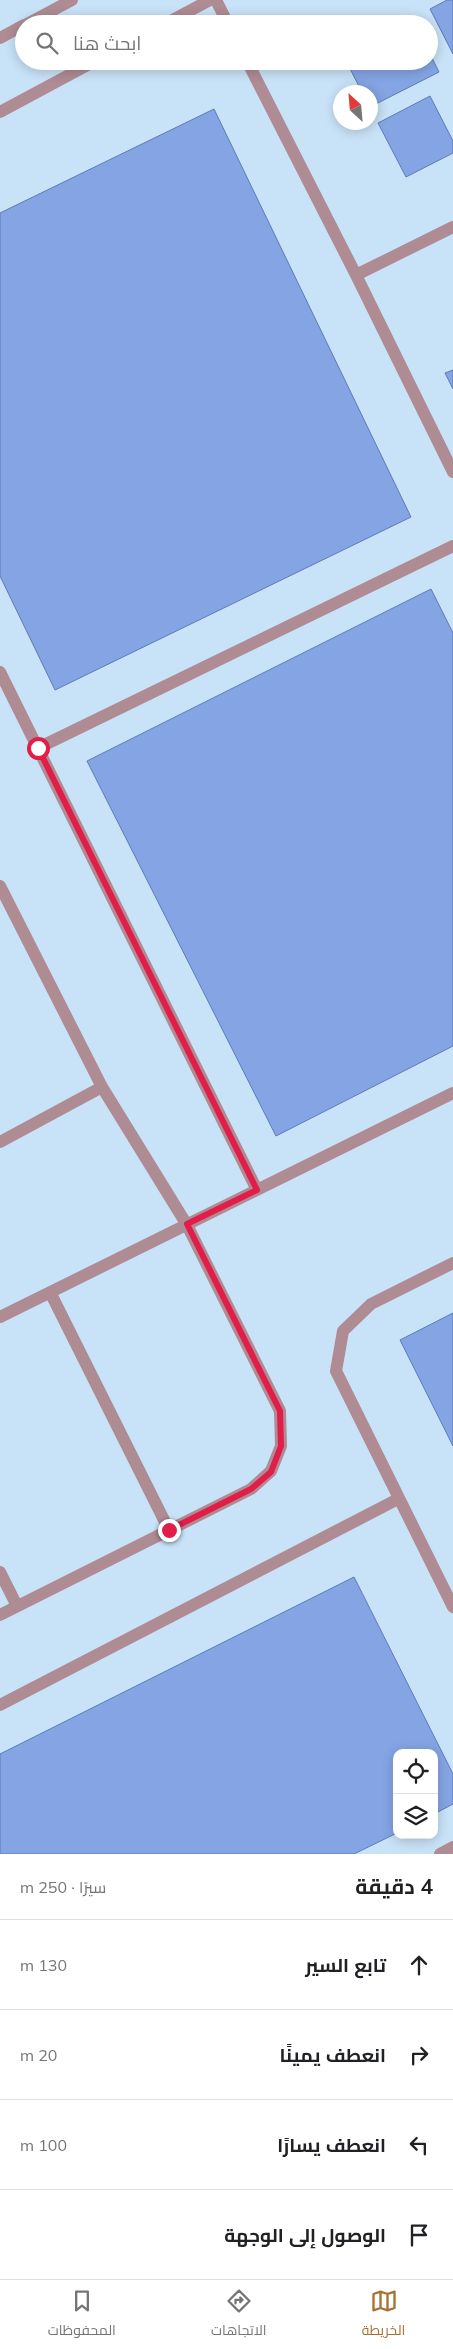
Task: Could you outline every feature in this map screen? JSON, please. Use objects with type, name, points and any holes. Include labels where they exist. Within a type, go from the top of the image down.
[{"type":"street","points":[[43,15],[72,0]]},
{"type":"street","points":[[182,15],[210,0]]},
{"type":"street","points":[[216,0],[224,15]]},
{"type":"street","points":[[0,38],[15,30]]},
{"type":"street","points":[[0,112],[78,70]]},
{"type":"street","points":[[252,70],[356,275],[453,472]]},
{"type":"street","points":[[356,275],[453,227]]},
{"type":"street","points":[[38,748],[453,546]]},
{"type":"street","points":[[0,672],[257,1190]]},
{"type":"street","points":[[0,886],[102,1087],[187,1224],[280,1411],[281,1446],[271,1472],[251,1489],[0,1615]]},
{"type":"street","points":[[0,1142],[102,1087]]},
{"type":"street","points":[[0,1317],[453,1094]]},
{"type":"street","points":[[453,1263],[371,1304],[343,1332],[336,1371],[453,1607]]},
{"type":"street","points":[[50,1292],[169,1530]]},
{"type":"street","points":[[0,1705],[398,1499]]},
{"type":"street","points":[[0,1572],[18,1606]]},
{"type":"street","points":[[440,1854],[453,1847]]},
{"type":"building","points":[[447,0],[453,0],[453,54],[438,25],[438,15],[433,15],[430,9]]},
{"type":"building","points":[[351,70],[438,70],[439,72],[378,103],[378,85],[358,85]]},
{"type":"building","points":[[430,96],[453,141],[453,153],[406,177],[378,123]]},
{"type":"building","points":[[214,109],[411,517],[55,690],[0,576],[0,213]]},
{"type":"building","points":[[453,370],[453,389],[445,373]]},
{"type":"building","points":[[431,589],[453,633],[453,1046],[276,1136],[87,761]]},
{"type":"building","points":[[453,1313],[453,1446],[400,1340]]},
{"type":"building","points":[[354,1577],[453,1774],[453,1804],[438,1812],[438,1749],[393,1749],[393,1835],[354,1854],[0,1854],[0,1754]]},
{"type":"route","points":[[38,748],[257,1190],[187,1224],[280,1411],[281,1446],[271,1472],[251,1489],[169,1530]]}]
